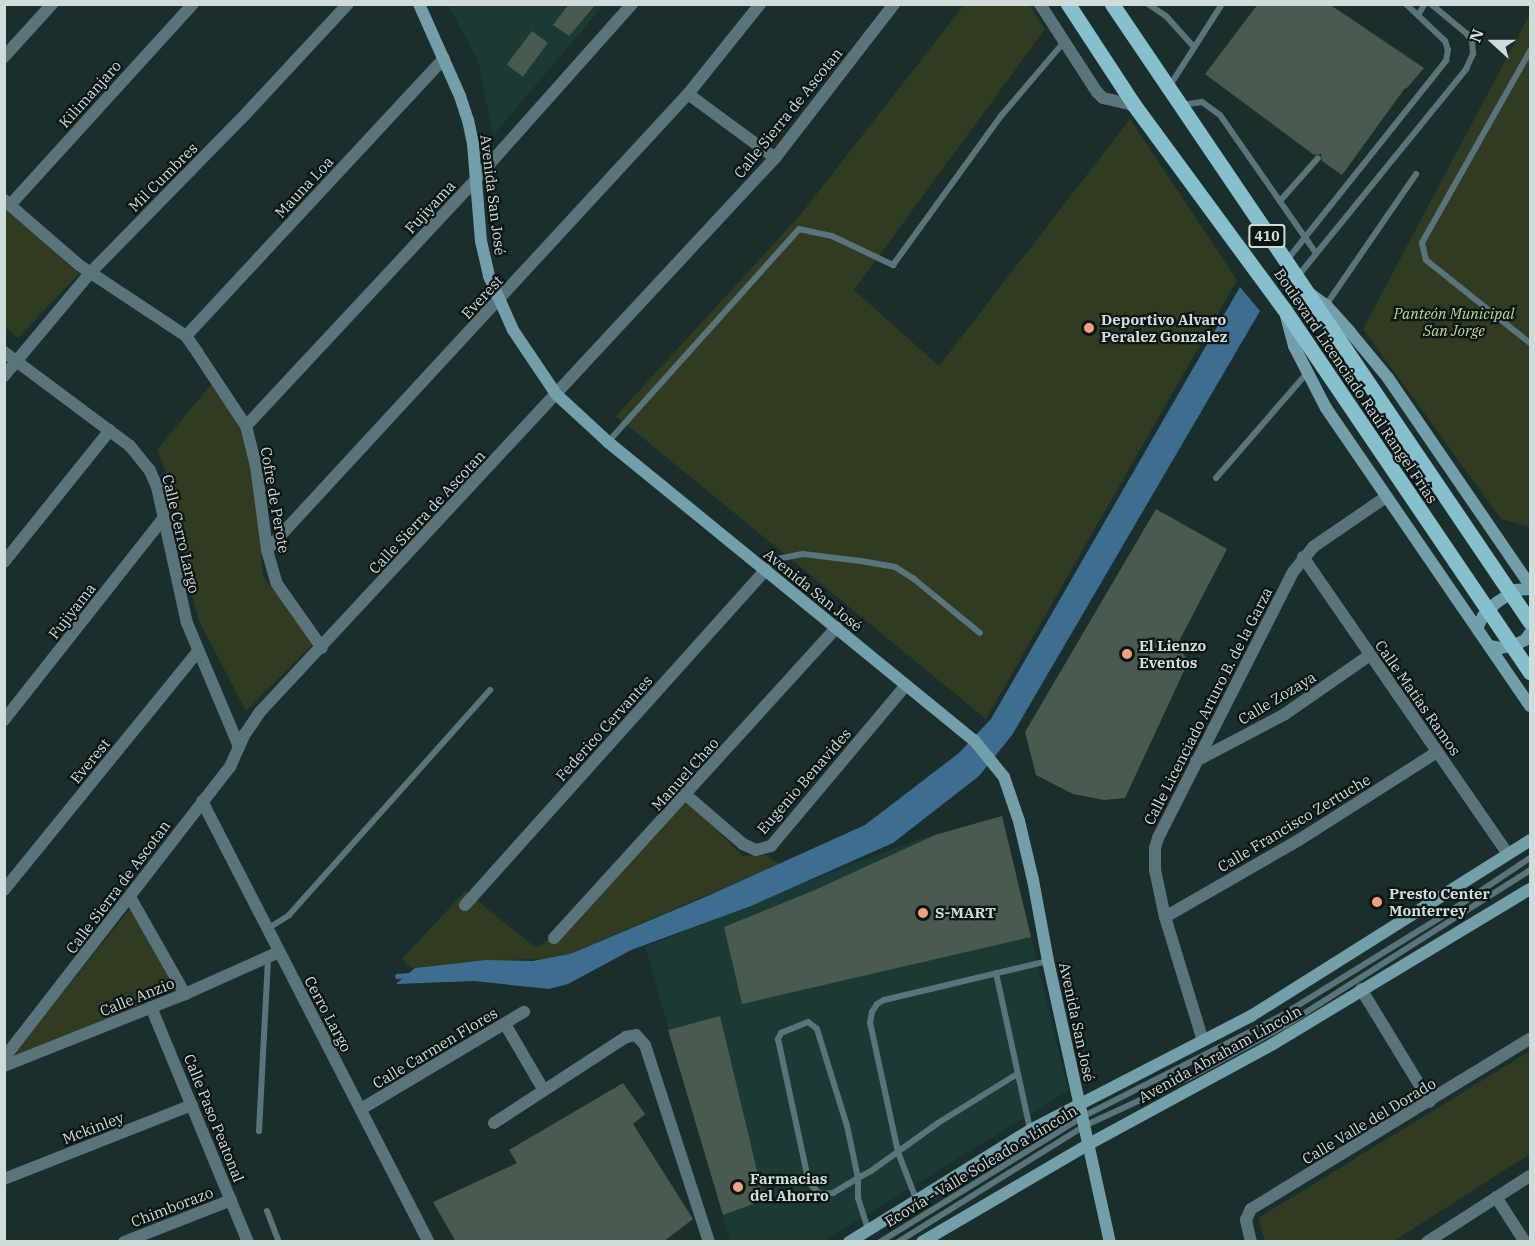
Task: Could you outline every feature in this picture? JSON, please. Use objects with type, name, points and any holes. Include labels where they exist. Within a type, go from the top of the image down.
[{"type":"main road","name":"Avenida San José","points":[[419,4],[444,58],[468,120],[477,178],[481,241],[489,276],[513,330],[556,394],[608,442],[974,740],[1004,777],[1022,830],[1048,961],[1110,1242]]},
{"type":"main road","name":"Boulevard Licenciado Raúl Rangel Frías","points":[[1068,4],[1134,105],[1284,309],[1530,672]]},
{"type":"main road","name":"Boulevard Licenciado Raúl Rangel Frías","points":[[1112,4],[1285,263],[1530,622]]},
{"type":"main road","points":[[1299,283],[1326,305],[1388,378],[1530,587],[1515,591],[1496,603],[1483,616],[1477,628]]},
{"type":"main road","points":[[1284,309],[1294,346],[1307,373],[1386,497],[1530,706]]},
{"type":"main road","points":[[1489,646],[1501,648],[1514,645],[1525,640],[1530,633]]},
{"type":"main road","points":[[849,1242],[1030,1130],[1251,1016],[1530,840]]},
{"type":"main road","name":"Avenida Abraham Lincoln","points":[[922,1242],[1089,1144],[1273,1044],[1530,889]]},
{"type":"street","points":[[4,57],[52,4]]},
{"type":"street","name":"Kilimanjaro","points":[[7,202],[193,4]]},
{"type":"street","name":"Mil Cumbres","points":[[4,376],[90,273],[241,119],[348,4]]},
{"type":"street","name":"Fujiyama","points":[[246,426],[477,178],[632,4]]},
{"type":"street","name":"Everest","points":[[267,550],[688,94],[760,4]]},
{"type":"street","name":"Calle Sierra de Ascotan","points":[[4,1058],[230,767],[259,714],[775,158],[894,4]]},
{"type":"street","points":[[1040,4],[1103,98],[1134,105]]},
{"type":"street","name":"Mauna Loa","points":[[186,336],[444,58]]},
{"type":"street","points":[[688,94],[775,158]]},
{"type":"street","name":"Cofre de Perote","points":[[7,202],[60,250],[90,273],[186,336],[246,426],[256,466],[267,550],[277,584],[322,648]]},
{"type":"street","name":"Calle Cerro Largo","points":[[4,352],[110,430],[143,459],[157,487],[182,606],[198,651],[239,747]]},
{"type":"street","points":[[4,562],[110,430]]},
{"type":"street","name":"Calle Licenciado Arturo B. de la Garza","points":[[1203,1041],[1164,917],[1155,870],[1155,848],[1163,825],[1293,572],[1304,557],[1329,535],[1386,497]]},
{"type":"street","name":"Fujiyama","points":[[4,720],[163,519]]},
{"type":"street","name":"Calle Matías Ramos","points":[[1304,557],[1508,854]]},
{"type":"street","name":"Federico Cervantes","points":[[465,905],[765,571]]},
{"type":"street","name":"Manuel Chao","points":[[554,938],[837,627]]},
{"type":"street","name":"Everest","points":[[4,890],[198,651]]},
{"type":"street","name":"Calle Zozaya","points":[[1196,761],[1285,714],[1370,655]]},
{"type":"street","name":"Eugenio Benavides","points":[[686,795],[743,844],[756,850],[771,846],[906,685]]},
{"type":"street","name":"Calle Francisco Zertuche","points":[[1164,917],[1299,840],[1437,752]]},
{"type":"street","name":"Cerro Largo","points":[[202,801],[266,929],[273,955],[362,1109],[429,1242]]},
{"type":"street","points":[[130,897],[185,994]]},
{"type":"street","name":"Calle Anzio","points":[[4,1066],[185,994],[273,955]]},
{"type":"street","points":[[1361,989],[1430,1102]]},
{"type":"street","name":"Calle Paso Peatonal","points":[[151,1007],[248,1242]]},
{"type":"street","name":"Calle Carmen Flores","points":[[362,1109],[524,1012]]},
{"type":"street","points":[[505,1024],[543,1089]]},
{"type":"street","points":[[494,1123],[620,1041],[636,1035],[645,1045],[709,1242]]},
{"type":"street","name":"Calle Valle del Dorado","points":[[1251,1242],[1246,1220],[1251,1209],[1530,1039]]},
{"type":"street","name":"Mckinley","points":[[4,1179],[192,1105]]},
{"type":"street","points":[[1427,1242],[1530,1176]]},
{"type":"street","points":[[1496,1197],[1525,1242]]},
{"type":"street","name":"Chimborazo","points":[[124,1242],[231,1200]]},
{"type":"lane","points":[[1148,4],[1166,16],[1194,47]]},
{"type":"lane","points":[[1169,87],[1222,4]]},
{"type":"lane","points":[[1285,263],[1443,67],[1448,55],[1445,41],[1406,4]]},
{"type":"lane","points":[[1418,15],[1425,4]]},
{"type":"lane","points":[[1299,283],[1316,253],[1466,69],[1473,54],[1472,41],[1467,34],[1431,4]]},
{"type":"lane","points":[[608,442],[799,229],[832,236],[893,265],[1001,116],[1064,42]]},
{"type":"lane","points":[[1530,51],[1422,243],[1426,260],[1530,343]]},
{"type":"lane","points":[[1181,105],[1202,102],[1220,115],[1316,253]]},
{"type":"lane","points":[[1280,201],[1318,158]]},
{"type":"lane","points":[[1326,305],[1416,174]]},
{"type":"lane","points":[[1216,478],[1307,373]]},
{"type":"lane","points":[[765,571],[777,559],[803,554],[895,567],[980,633]]},
{"type":"lane","points":[[266,929],[289,915],[490,690]]},
{"type":"lane","name":"Ecovía - Valle Soleado a Lincoln","points":[[880,1242],[1083,1122],[1279,1017],[1452,910],[1530,858]]},
{"type":"lane","points":[[898,1242],[1083,1122],[1190,1077],[1286,1025],[1530,870]]},
{"type":"lane","points":[[259,1131],[273,955]]},
{"type":"lane","points":[[916,1199],[898,1152],[870,1023],[872,1012],[877,1004],[884,1000],[1048,961]]},
{"type":"lane","points":[[996,973],[1030,1130]]},
{"type":"lane","points":[[868,1229],[858,1198],[858,1178],[847,1126],[817,1029],[808,1022],[786,1029],[778,1039],[809,1183],[815,1191],[827,1195],[858,1178],[946,1118],[1017,1074]]},
{"type":"lane","points":[[267,1211],[279,1242]]},
{"type":"shaded area","points":[[448,5],[604,5],[493,135],[478,60]]},
{"type":"shaded area","points":[[1002,816],[1068,1091],[823,1241],[730,1241],[645,947],[844,867],[926,837]]},
{"type":"green space","name":"Deportivo Alvaro Peralez Gonzalez","points":[[964,5],[1029,5],[1045,29],[854,290],[939,366],[1130,119],[1237,280],[986,719],[616,416],[801,214]]},
{"type":"green space","name":"Panteón Municipal San Jorge","points":[[1530,14],[1530,527],[1501,519],[1363,329]]},
{"type":"green space","points":[[4,206],[79,274],[18,338],[5,327]]},
{"type":"green space","points":[[211,384],[236,418],[247,447],[256,486],[263,576],[314,643],[246,711],[199,621],[188,581],[184,549],[166,472],[157,450]]},
{"type":"green space","points":[[687,801],[743,856],[764,854],[780,864],[569,954],[550,959],[486,960],[411,968],[402,959],[465,891],[536,948],[550,938],[554,938]]},
{"type":"green space","points":[[132,906],[176,989],[8,1061]]},
{"type":"green space","points":[[1530,1051],[1530,1154],[1394,1241],[1265,1241],[1258,1218]]},
{"type":"water","points":[[1240,287],[1260,311],[1012,735],[979,776],[893,843],[751,906],[631,950],[568,984],[549,989],[474,981],[396,984],[415,968],[486,960],[533,961],[570,954],[703,898],[865,825],[959,753],[991,719]]},
{"type":"building","points":[[569,4],[596,4],[569,36],[553,25]]},
{"type":"building","points":[[1258,4],[1329,4],[1424,68],[1405,88],[1342,175],[1322,161],[1321,154],[1314,155],[1205,74]]},
{"type":"building","points":[[532,31],[548,43],[523,77],[507,65]]},
{"type":"building","name":"El Lienzo Eventos","points":[[1156,509],[1227,549],[1176,647],[1189,660],[1125,798],[1104,800],[1073,794],[1036,775],[1025,732]]},
{"type":"building","name":"S-MART","points":[[1002,816],[1031,937],[742,1004],[724,927],[815,890],[935,835]]},
{"type":"building","points":[[720,1016],[764,1200],[723,1215],[668,1030]]},
{"type":"building","points":[[623,1083],[645,1114],[633,1124],[693,1219],[663,1242],[456,1242],[433,1202],[517,1163],[509,1150]]},
{"type":"waterway","points":[[397,976],[410,975]]},
{"type":"place","name":"Deportivo Alvaro Peralez Gonzalez","points":[[1089,328]]},
{"type":"place","name":"El Lienzo Eventos","points":[[1127,654]]},
{"type":"place","name":"Presto Center Monterrey","points":[[1377,902]]},
{"type":"place","name":"S-MART","points":[[923,913]]},
{"type":"place","name":"Farmacias del Ahorro","points":[[738,1187]]}]
